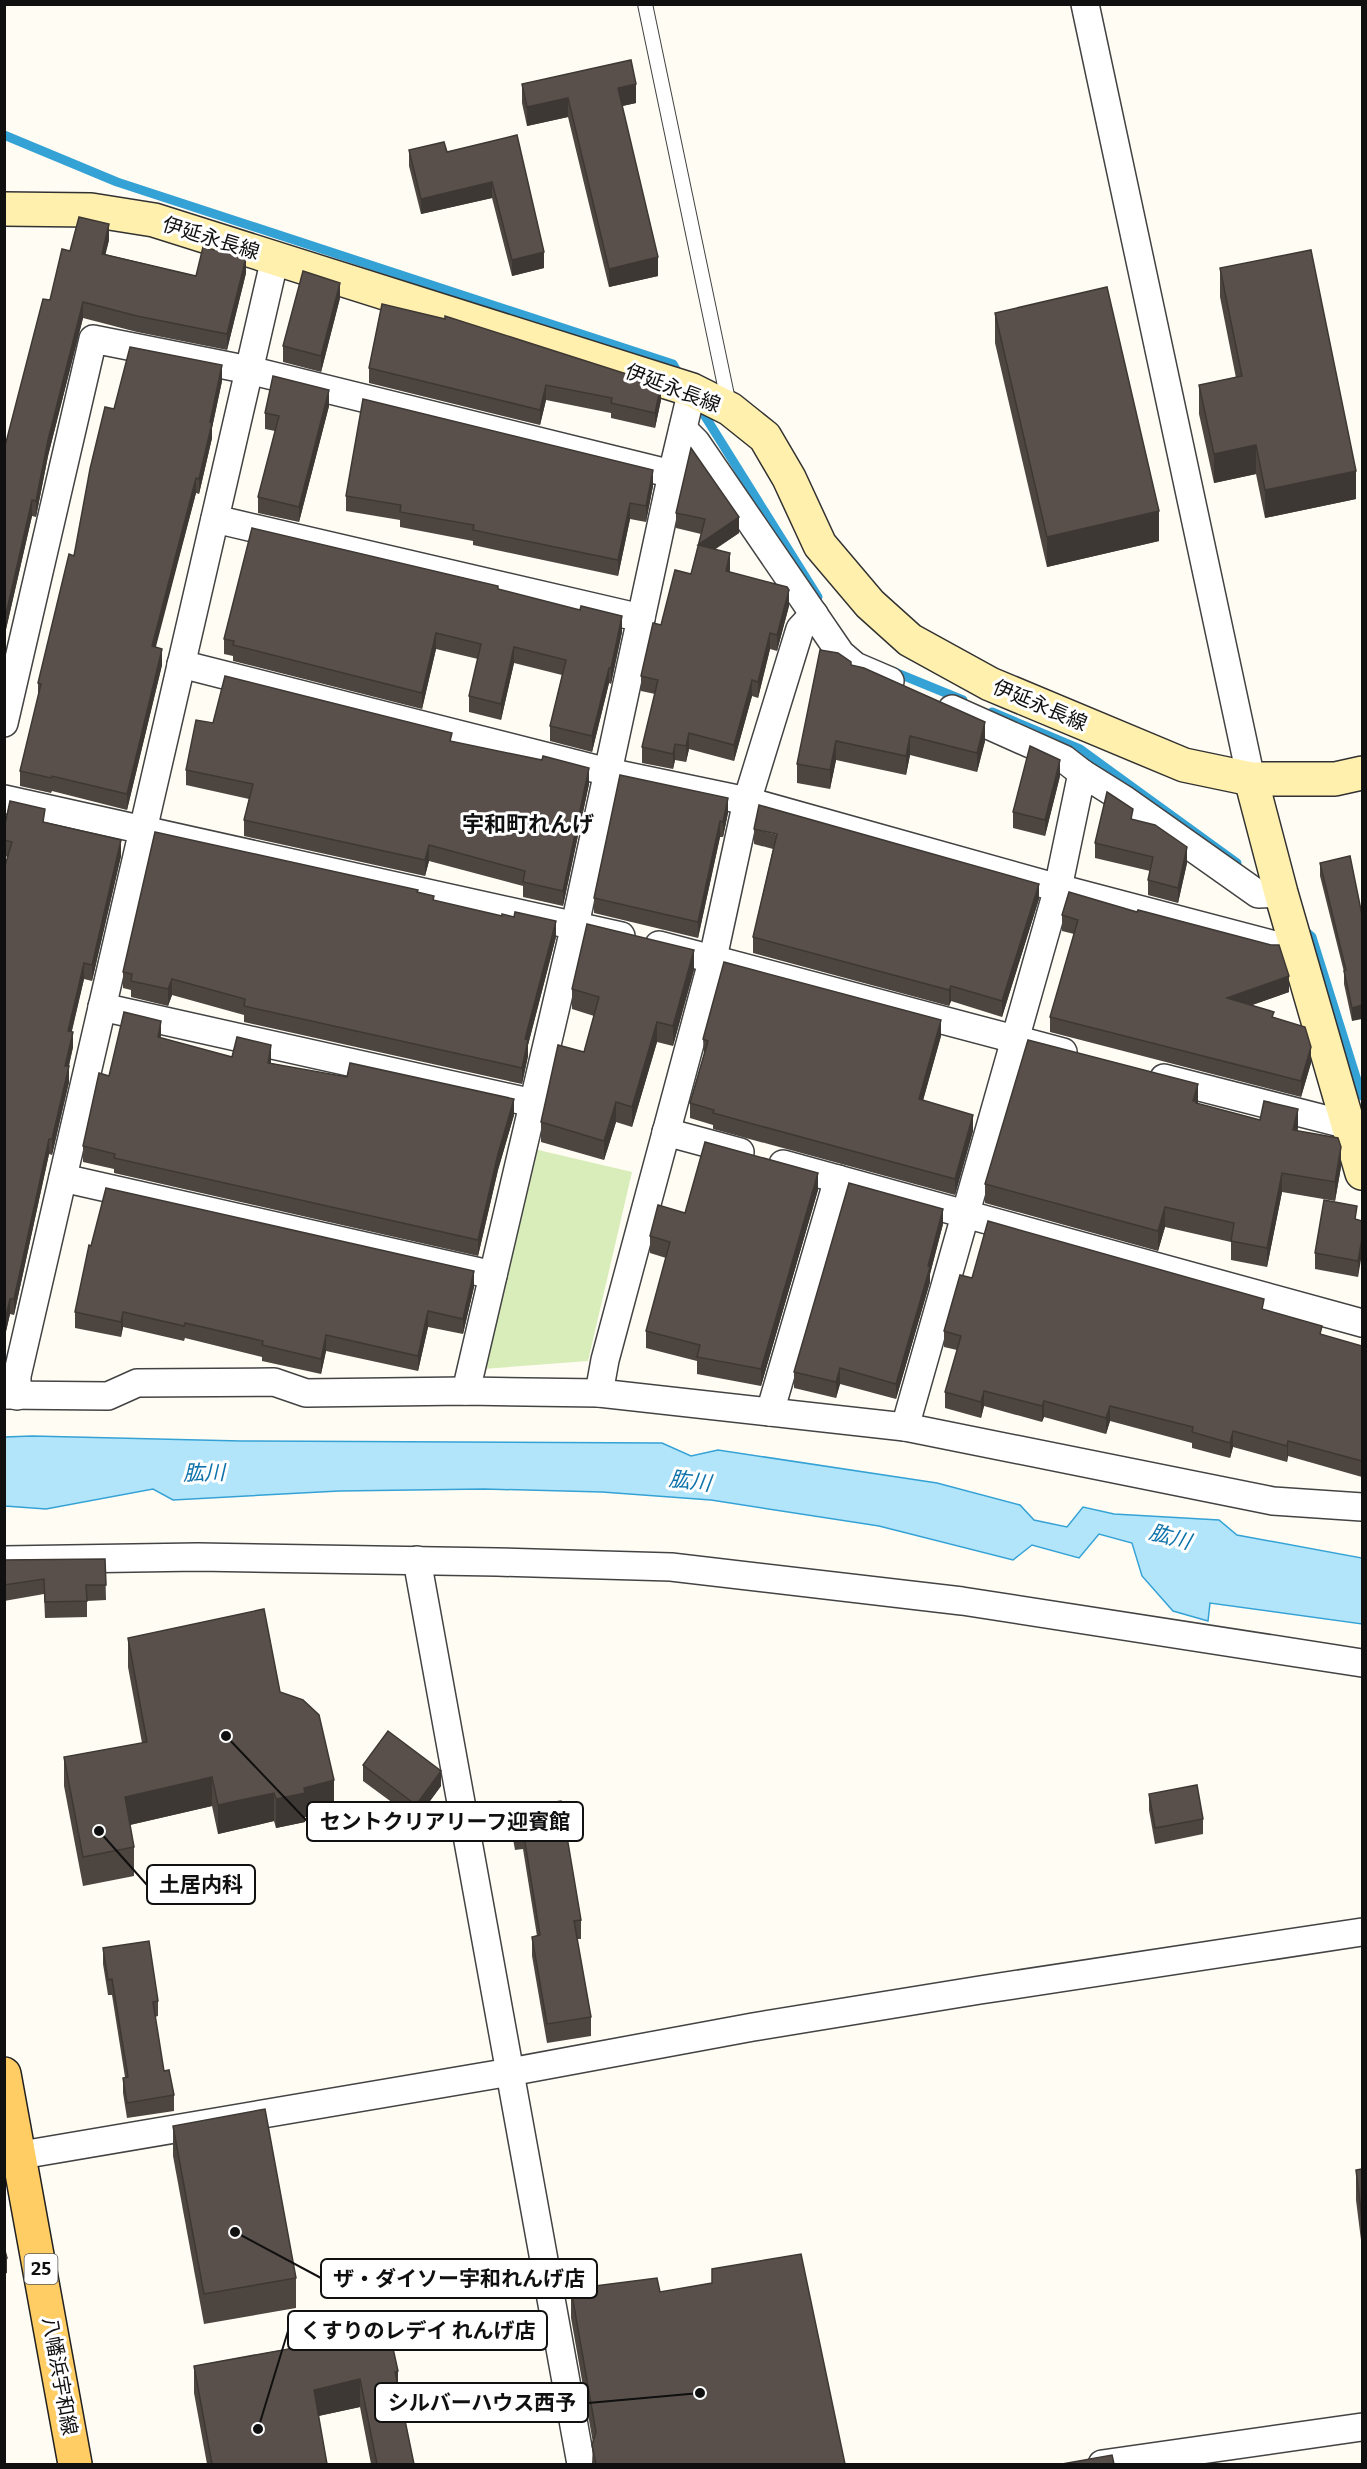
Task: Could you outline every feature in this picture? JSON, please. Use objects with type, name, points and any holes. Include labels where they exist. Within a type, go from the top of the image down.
[{"type":"main road","name":"伊延永長線","points":[[4,209],[91,210],[154,220],[692,390],[730,409],[765,437],[789,478],[820,545],[870,604],[910,640],[990,684],[1184,765],[1251,779],[1335,779],[1362,773]]},
{"type":"main road","points":[[1251,779],[1281,893],[1362,1173]]},
{"type":"main road","name":"八幡浜宇和線","points":[[4,2074],[12,2157],[75,2464]]},
{"type":"street","points":[[1085,4],[1251,779]]},
{"type":"street","points":[[275,258],[11,1396],[108,1396],[137,1383],[274,1382],[306,1393],[466,1391],[599,1393],[904,1427],[1273,1501],[1362,1506]]},
{"type":"street","points":[[4,723],[93,339],[249,370],[672,474]]},
{"type":"street","points":[[466,1391],[575,925],[692,390]]},
{"type":"street","points":[[683,429],[696,442],[841,654],[855,666],[1064,759],[1258,894],[1281,893]]},
{"type":"street","points":[[215,519],[641,618]]},
{"type":"street","points":[[599,1393],[605,1360],[713,958],[747,801],[800,629],[813,615]]},
{"type":"street","points":[[181,664],[608,772],[747,801],[1058,888],[1275,945],[1295,940]]},
{"type":"street","points":[[904,1427],[1058,888],[1082,773]]},
{"type":"street","points":[[4,798],[575,925],[713,958],[1085,1057]]},
{"type":"street","points":[[102,1007],[533,1103]]},
{"type":"street","points":[[1142,1072],[1348,1125]]},
{"type":"street","points":[[666,1132],[1362,1323]]},
{"type":"street","points":[[63,1178],[493,1275]]},
{"type":"street","points":[[770,1412],[838,1179]]},
{"type":"street","points":[[4,1560],[198,1557],[417,1560],[683,1568],[962,1601],[1362,1663]]},
{"type":"street","points":[[417,1560],[581,2464]]},
{"type":"street","points":[[12,2157],[510,2072],[753,2027],[1362,1932]]},
{"type":"street","points":[[1102,2464],[1362,2427]]},
{"type":"lane","points":[[645,4],[730,409]]},
{"type":"green space","points":[[534,1149],[632,1172],[588,1361],[483,1369]]},
{"type":"water","name":"肱川","points":[[5,1437],[241,1441],[662,1443],[691,1456],[718,1450],[937,1483],[1020,1505],[1034,1520],[1067,1527],[1083,1507],[1114,1514],[1219,1520],[1237,1535],[1362,1558],[1362,1624],[1210,1603],[1208,1621],[1173,1611],[1142,1576],[1132,1543],[1099,1534],[1079,1558],[1032,1545],[1013,1560],[879,1526],[711,1500],[602,1492],[484,1489],[339,1491],[173,1500],[153,1489],[46,1509],[5,1506]]},
{"type":"building","points":[[631,60],[636,84],[618,88],[658,257],[609,269],[568,98],[527,107],[522,84]]},
{"type":"building","points":[[517,135],[544,252],[512,260],[492,182],[421,199],[409,150],[444,142],[447,152]]},
{"type":"building","points":[[79,217],[109,224],[102,254],[196,276],[203,247],[246,258],[227,334],[137,316],[83,302],[48,440],[36,501],[32,500],[4,623],[4,450],[43,299],[50,300],[62,249],[70,251]]},
{"type":"building","points":[[1311,250],[1356,471],[1265,490],[1256,445],[1214,454],[1199,385],[1242,376],[1220,268]]},
{"type":"building","points":[[303,271],[340,283],[321,356],[283,346]]},
{"type":"building","points":[[1107,287],[1159,511],[1047,537],[995,313]]},
{"type":"building","points":[[382,304],[445,319],[445,316],[661,385],[655,413],[611,403],[612,398],[546,385],[540,410],[369,368]]},
{"type":"building","points":[[130,347],[222,365],[199,479],[196,478],[152,646],[162,649],[127,794],[52,776],[51,778],[20,771],[41,684],[38,683],[69,554],[74,556],[90,469],[105,407],[114,409]]},
{"type":"building","points":[[273,376],[329,390],[299,507],[258,497],[279,416],[265,413]]},
{"type":"building","points":[[363,399],[653,470],[646,506],[630,503],[618,560],[473,530],[474,525],[400,512],[401,505],[346,496]]},
{"type":"building","points":[[691,448],[739,517],[698,545],[705,519],[676,513]]},
{"type":"building","points":[[252,528],[498,586],[498,589],[580,610],[581,606],[622,616],[611,668],[609,668],[592,736],[550,726],[566,660],[514,647],[501,704],[469,696],[481,644],[436,633],[422,693],[233,645],[234,641],[224,639]]},
{"type":"building","points":[[698,545],[730,553],[726,571],[787,587],[789,590],[777,635],[770,633],[758,682],[752,680],[734,745],[689,733],[686,746],[675,744],[673,754],[642,747],[658,680],[641,676],[653,623],[661,625],[675,570],[691,574]]},
{"type":"building","points":[[820,650],[838,653],[851,662],[851,665],[864,668],[985,722],[977,753],[910,736],[906,756],[836,741],[830,770],[797,764]]},
{"type":"building","points":[[225,676],[452,733],[450,741],[542,760],[543,756],[589,768],[563,891],[523,882],[525,871],[429,845],[425,860],[244,820],[253,784],[186,770],[196,720],[213,723]]},
{"type":"building","points":[[1030,746],[1060,760],[1045,820],[1013,812]]},
{"type":"building","points":[[620,775],[728,798],[723,822],[720,821],[698,922],[594,898]]},
{"type":"building","points":[[1107,792],[1133,809],[1131,819],[1155,825],[1187,847],[1178,888],[1148,880],[1153,857],[1095,843]]},
{"type":"building","points":[[10,801],[45,809],[43,822],[121,840],[92,965],[84,963],[68,1031],[73,1032],[65,1066],[69,1066],[52,1139],[49,1139],[14,1299],[10,1299],[4,1324],[4,869],[12,842],[4,840],[4,829]]},
{"type":"building","points":[[759,805],[1039,884],[1002,1001],[951,986],[949,990],[753,937],[777,834],[754,829]]},
{"type":"building","points":[[155,832],[418,890],[417,892],[434,896],[433,900],[502,916],[502,914],[514,917],[515,912],[556,921],[525,1039],[528,1040],[522,1068],[244,1006],[245,999],[172,979],[168,989],[131,981],[132,974],[123,972]]},
{"type":"building","points":[[1350,856],[1362,915],[1362,1005],[1352,1008],[1344,971],[1346,970],[1320,863]]},
{"type":"building","points":[[1069,892],[1137,912],[1138,910],[1271,945],[1279,945],[1289,976],[1227,998],[1274,1012],[1272,1017],[1305,1027],[1311,1047],[1301,1081],[1050,1017],[1078,920],[1062,915]]},
{"type":"building","points":[[587,924],[694,950],[673,1026],[657,1022],[632,1107],[616,1102],[604,1141],[541,1122],[558,1045],[584,1052],[599,997],[572,989]]},
{"type":"building","points":[[724,962],[941,1020],[919,1099],[973,1115],[955,1179],[713,1113],[714,1110],[690,1103],[708,1041],[703,1039]]},
{"type":"building","points":[[124,1012],[161,1021],[158,1037],[232,1057],[237,1037],[271,1045],[268,1063],[347,1077],[350,1063],[514,1099],[498,1154],[478,1240],[114,1158],[115,1154],[83,1146],[99,1073],[109,1076]]},
{"type":"building","points":[[1028,1040],[1198,1084],[1193,1101],[1196,1103],[1260,1120],[1264,1101],[1298,1109],[1293,1130],[1338,1138],[1341,1147],[1335,1182],[1282,1173],[1267,1248],[1231,1241],[1234,1223],[1165,1207],[1158,1231],[985,1184]]},
{"type":"building","points":[[705,1142],[818,1173],[761,1369],[697,1357],[700,1345],[646,1331],[670,1242],[650,1236],[658,1205],[685,1213]]},
{"type":"building","points":[[849,1183],[943,1209],[928,1266],[930,1267],[896,1384],[840,1368],[836,1382],[794,1372]]},
{"type":"building","points":[[106,1188],[474,1271],[463,1319],[428,1311],[418,1356],[326,1335],[321,1359],[262,1345],[263,1341],[185,1323],[184,1326],[123,1312],[121,1322],[75,1312],[89,1245],[91,1246]]},
{"type":"building","points":[[1324,1200],[1357,1206],[1355,1219],[1362,1221],[1358,1261],[1315,1253]]},
{"type":"building","points":[[988,1221],[1264,1299],[1262,1309],[1322,1326],[1320,1334],[1362,1346],[1362,1461],[1288,1441],[1287,1446],[1233,1431],[1230,1443],[1192,1432],[1193,1427],[1110,1406],[1106,1418],[1044,1401],[1042,1406],[984,1391],[981,1402],[945,1392],[961,1336],[944,1331],[960,1275],[972,1278]]},
{"type":"building","points":[[105,1559],[106,1585],[86,1585],[87,1601],[45,1602],[44,1579],[4,1585],[4,1560]]},
{"type":"building","points":[[264,1609],[280,1692],[303,1700],[319,1715],[334,1780],[304,1788],[305,1793],[276,1799],[274,1793],[218,1805],[212,1777],[125,1797],[134,1847],[83,1857],[64,1757],[147,1742],[128,1638]]},
{"type":"building","points":[[388,1731],[441,1771],[416,1805],[363,1765]]},
{"type":"building","points":[[1197,1785],[1203,1819],[1155,1828],[1149,1794]]},
{"type":"building","points":[[561,1801],[581,1920],[574,1921],[591,2017],[547,2024],[532,1937],[540,1935],[523,1830],[515,1831],[511,1809]]},
{"type":"building","points":[[149,1941],[158,2001],[153,2002],[164,2071],[169,2070],[174,2095],[127,2103],[123,2078],[128,2077],[112,1979],[108,1980],[103,1948]]},
{"type":"building","points":[[265,2109],[296,2278],[204,2294],[173,2126]]},
{"type":"building","points":[[1362,2169],[1362,2218],[1356,2170]]},
{"type":"building","points":[[801,2254],[845,2464],[596,2464],[592,2445],[596,2432],[571,2289],[657,2278],[660,2292],[712,2283],[712,2269]]},
{"type":"building","points":[[385,2312],[414,2464],[377,2464],[360,2379],[314,2390],[327,2464],[212,2464],[194,2366],[339,2340],[335,2323]]},
{"type":"building","points":[[1112,2455],[1114,2464],[1062,2464]]},
{"type":"waterway","points":[[4,135],[117,182],[673,364],[681,378]]},
{"type":"waterway","points":[[698,405],[818,597]]},
{"type":"waterway","points":[[892,671],[963,700]]},
{"type":"waterway","points":[[992,712],[1080,749],[1237,863]]},
{"type":"waterway","points":[[1304,930],[1312,937],[1362,1096]]},
{"type":"place","name":"セントクリアリーフ迎賓館","points":[[226,1736]]},
{"type":"place","name":"土居内科","points":[[99,1831]]},
{"type":"place","name":"ザ・ダイソー宇和れんげ店","points":[[235,2232]]},
{"type":"place","name":"シルバーハウス西予","points":[[700,2393]]},
{"type":"place","name":"くすりのレデイ れんげ店","points":[[258,2429]]},
{"type":"district","name":"宇和町れんげ","points":[[528,824]]}]
